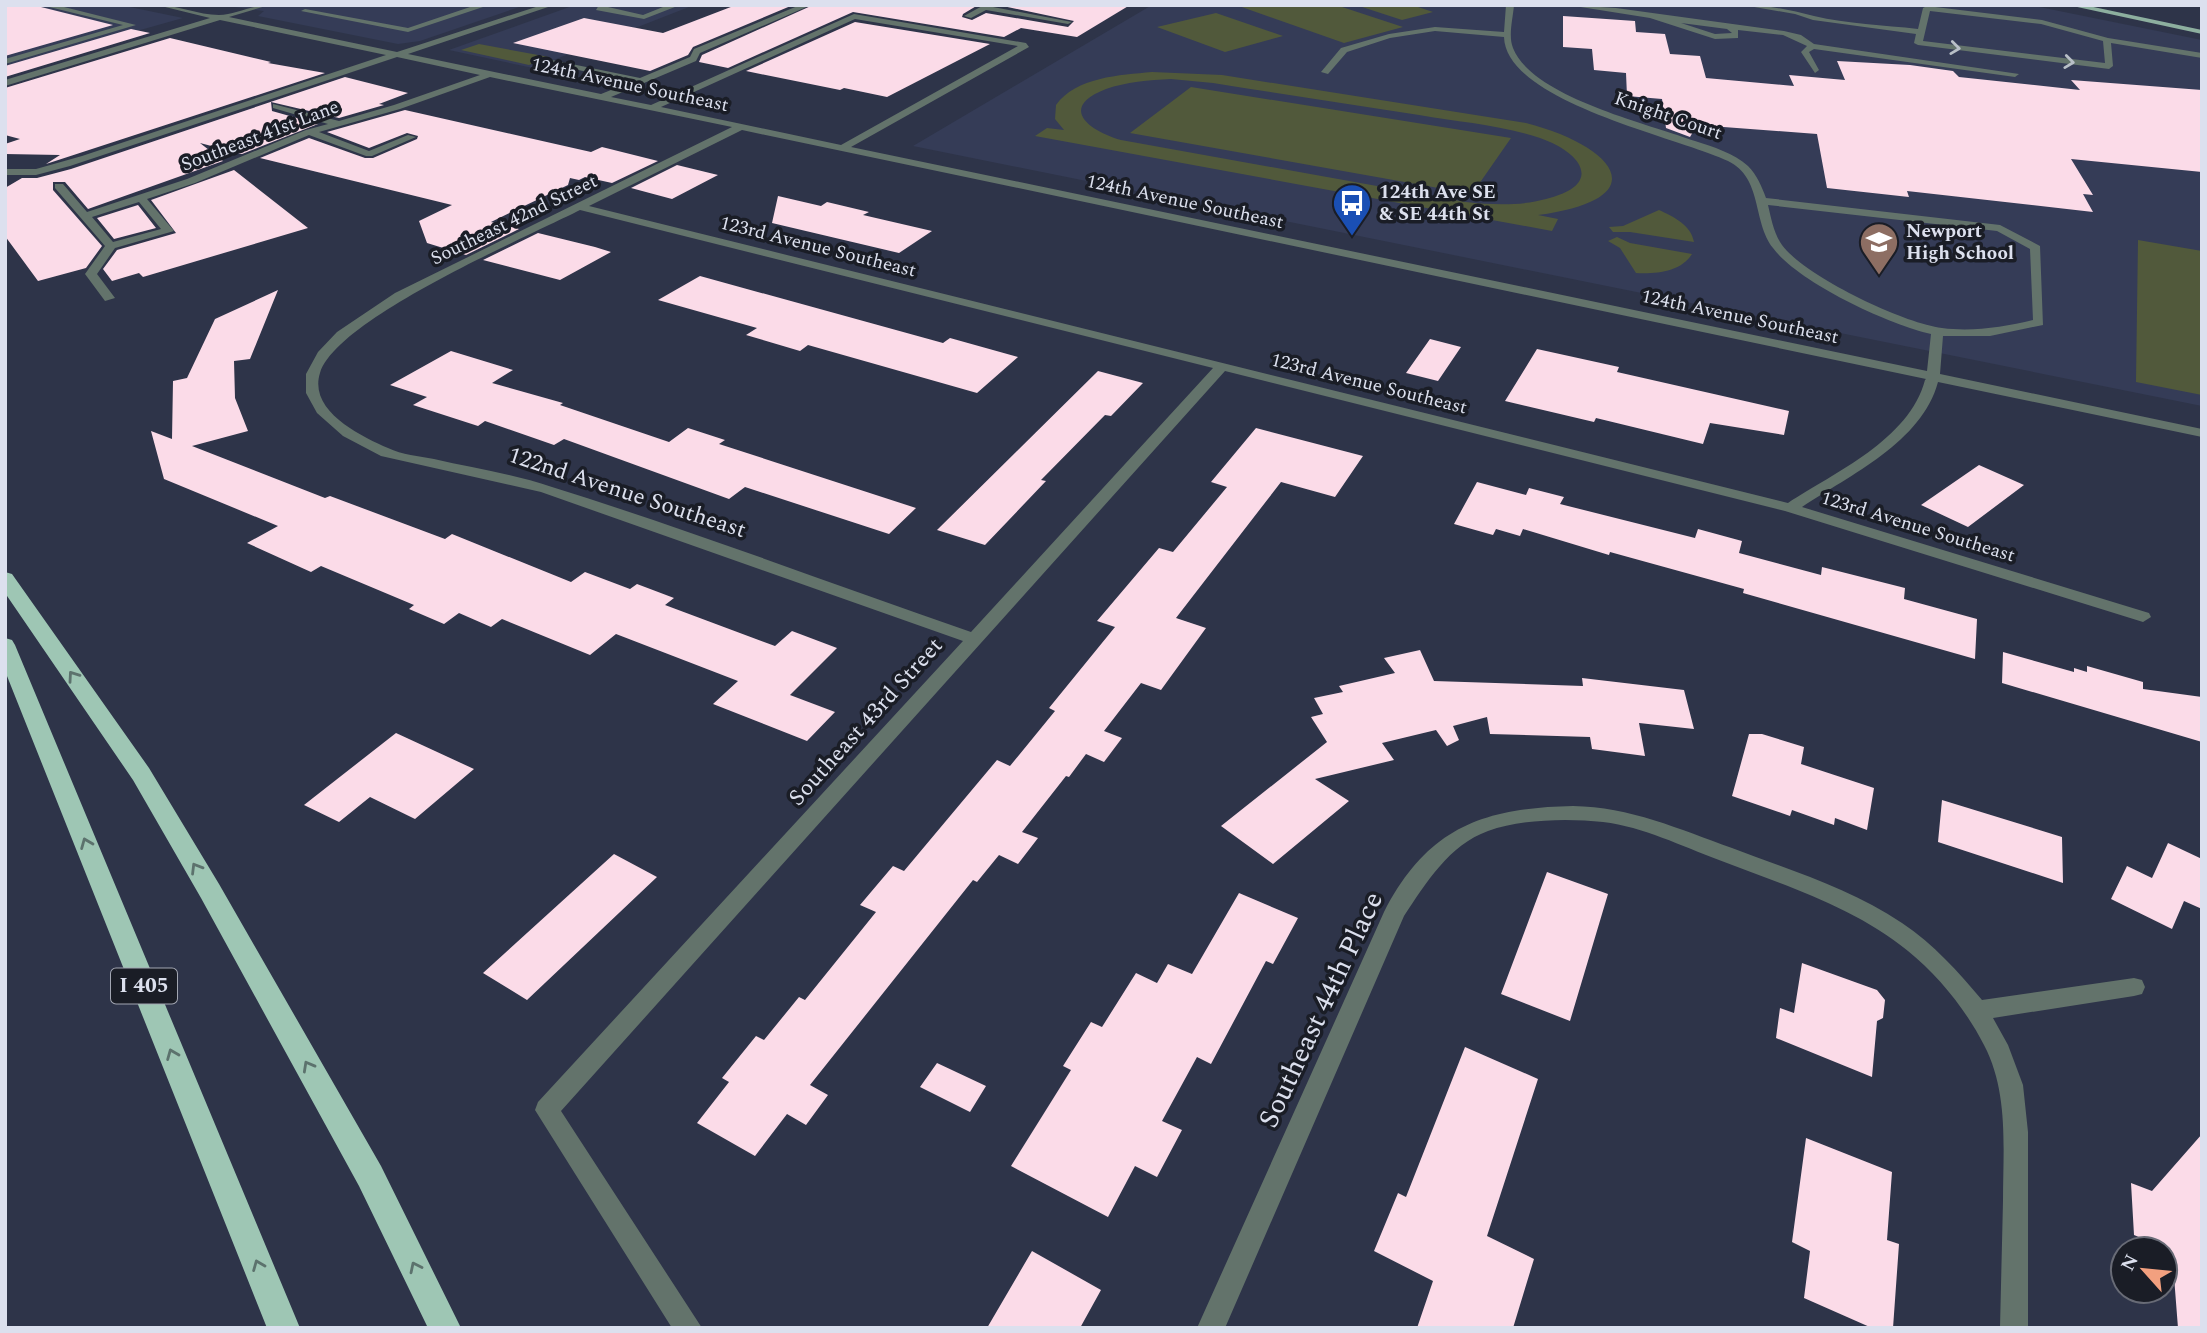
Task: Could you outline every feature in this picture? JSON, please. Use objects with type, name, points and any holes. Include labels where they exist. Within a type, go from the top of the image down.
[{"type":"highway","points":[[5,578],[141,774],[210,891],[370,1176],[445,1328]]},
{"type":"highway","name":"I 405","points":[[5,645],[284,1328]]},
{"type":"main road","points":[[2072,5],[2202,32]]},
{"type":"street","points":[[5,62],[131,25],[45,5]]},
{"type":"street","name":"124th Avenue Southeast","points":[[161,5],[840,149],[1934,370],[2202,433]]},
{"type":"street","points":[[5,83],[91,60],[265,5]]},
{"type":"street","points":[[323,5],[305,11],[408,30],[485,5]]},
{"type":"street","points":[[5,172],[15,174],[45,169],[86,158],[550,5]]},
{"type":"street","points":[[607,5],[599,8],[644,17],[676,5]]},
{"type":"street","points":[[600,98],[693,59],[698,51],[807,5]]},
{"type":"street","name":"Knight Court","points":[[1510,5],[1509,49],[1516,60],[1556,92],[1595,111],[1716,151],[1740,163],[1750,172],[1776,245],[1786,257],[1829,287],[1937,331],[2000,333],[2039,322],[2036,247],[2000,228],[1761,201]]},
{"type":"street","points":[[1572,5],[1784,33],[1798,37],[1812,46],[2015,74]]},
{"type":"street","points":[[1747,5],[1796,8],[1836,21],[1921,32]]},
{"type":"street","points":[[968,16],[988,7],[1068,22]]},
{"type":"street","points":[[1836,21],[1838,8]]},
{"type":"street","points":[[2107,40],[2109,66],[1919,43],[1927,8],[2042,22],[2107,40],[2202,56]]},
{"type":"street","points":[[650,109],[855,16],[1026,45],[840,149]]},
{"type":"street","points":[[1325,72],[1344,50],[1390,36],[1435,29],[1508,35]]},
{"type":"street","points":[[1812,46],[1805,52],[1815,70]]},
{"type":"street","points":[[552,63],[640,81]]},
{"type":"street","name":"Southeast 41st Lane","points":[[85,216],[191,181],[309,132],[397,107],[487,75]]},
{"type":"street","points":[[276,106],[337,123]]},
{"type":"street","name":"Southeast 42nd Street","points":[[317,360],[343,331],[388,302],[738,128]]},
{"type":"street","points":[[309,132],[369,154],[411,137]]},
{"type":"street","points":[[59,186],[111,246]]},
{"type":"street","points":[[109,298],[91,274],[111,246],[169,232],[141,198]]},
{"type":"street","name":"123rd Avenue Southeast","points":[[580,207],[1790,508],[2143,617]]},
{"type":"street","points":[[1790,508],[1892,439],[1913,417],[1927,397],[1934,370],[1937,331]]},
{"type":"street","name":"122nd Avenue Southeast","points":[[317,360],[311,395],[320,409],[334,424],[386,453],[545,489],[974,639]]},
{"type":"street","name":"Southeast 43rd Street","points":[[688,1328],[547,1110],[1222,367]]},
{"type":"street","name":"Southeast 44th Place","points":[[1211,1328],[1395,912],[1428,863],[1470,830],[1522,817],[1567,813],[1605,815],[1654,827],[1821,890],[1867,913],[1915,944],[1977,1011]]},
{"type":"street","points":[[2014,1328],[2016,1132],[2012,1097],[1996,1045],[1977,1011],[2134,987]]},
{"type":"shaded area","points":[[5,5],[120,5],[183,18],[5,68]]},
{"type":"shaded area","points":[[220,5],[525,5],[420,41],[398,44],[258,16],[264,11]]},
{"type":"shaded area","points":[[575,5],[694,5],[533,68],[449,50]]},
{"type":"shaded area","name":"Newport High School","points":[[1152,5],[2030,5],[2202,40],[2202,406],[913,146]]},
{"type":"green space","points":[[1236,5],[1336,5],[1403,27],[1344,43]]},
{"type":"green space","points":[[1356,5],[1412,5],[1433,12],[1402,20]]},
{"type":"green space","points":[[1216,13],[1283,36],[1225,52],[1157,27]]},
{"type":"green space","points":[[479,44],[549,57],[529,65],[461,50]]},
{"type":"green space","points":[[1152,72],[1222,75],[1526,123],[1581,144],[1600,157],[1610,171],[1611,184],[1600,197],[1576,207],[1538,215],[1558,219],[1552,231],[1035,136],[1047,128],[1064,130],[1055,119],[1056,105],[1075,88],[1113,76]],"holes":[[[1171,79],[1213,83],[1510,130],[1540,138],[1567,152],[1581,169],[1581,178],[1576,186],[1546,199],[1506,204],[1466,202],[1121,140],[1090,125],[1081,111],[1083,104],[1091,96],[1121,85]]]},
{"type":"green space","points":[[1191,87],[1511,138],[1472,194],[1130,133]]},
{"type":"green space","points":[[1659,210],[1686,226],[1694,242],[1613,232],[1609,227],[1623,226]]},
{"type":"green space","points":[[1617,237],[1630,243],[1692,254],[1675,268],[1636,273],[1620,248],[1608,241]]},
{"type":"green space","points":[[2138,240],[2202,251],[2202,395],[2136,382]]},
{"type":"building","points":[[5,5],[33,5],[113,25],[5,56]]},
{"type":"building","points":[[736,5],[793,5],[693,47],[688,55],[650,71],[513,43],[584,18],[663,33]]},
{"type":"building","points":[[813,5],[978,5],[962,17],[972,20],[986,13],[1068,27],[1074,21],[998,5],[1130,5],[1077,37],[1021,28],[1004,37],[853,12],[728,68],[699,62],[702,55]]},
{"type":"building","name":"Newport High School","points":[[1563,16],[1635,21],[1636,32],[1665,34],[1670,54],[1700,56],[1706,78],[1794,86],[1789,75],[1845,80],[1837,61],[1910,65],[1953,71],[1959,77],[2080,90],[2071,80],[2202,90],[2202,172],[2071,159],[2093,195],[2083,194],[2093,212],[1907,191],[1909,197],[1827,188],[1817,134],[1697,125],[1690,137],[1666,128],[1662,99],[1627,96],[1626,73],[1594,70],[1592,49],[1563,47]]},
{"type":"building","points":[[855,22],[990,44],[887,97],[746,71]]},
{"type":"building","points":[[131,29],[150,33],[5,77],[5,66]]},
{"type":"building","points":[[170,38],[271,62],[268,63],[325,73],[46,164],[60,155],[5,154],[5,144],[20,139],[5,135],[5,88]]},
{"type":"building","points":[[345,77],[408,93],[379,104],[384,105],[339,118],[271,102],[272,111],[318,124],[242,154],[200,143],[223,161],[88,209],[65,182],[53,182],[53,190],[102,246],[86,268],[38,281],[5,236],[5,188],[22,178],[37,178],[71,169]]},
{"type":"building","points":[[405,110],[591,152],[602,147],[658,161],[612,183],[585,177],[579,180],[570,178],[568,185],[491,222],[519,229],[466,255],[427,243],[419,221],[452,205],[260,158],[309,138],[365,158],[373,158],[417,139],[418,136],[407,133],[369,148],[327,132]]},
{"type":"building","points":[[677,165],[718,175],[672,199],[631,188]]},
{"type":"building","points":[[234,170],[308,228],[143,277],[139,273],[112,281],[103,269],[117,250],[176,233],[151,200]]},
{"type":"building","points":[[778,196],[821,206],[827,202],[869,212],[863,215],[932,231],[899,253],[772,223]]},
{"type":"building","points":[[138,205],[156,228],[114,239],[97,218]]},
{"type":"building","points":[[538,233],[611,252],[560,280],[483,260]]},
{"type":"building","points":[[700,276],[943,343],[950,338],[1018,357],[977,393],[808,345],[800,351],[746,335],[757,328],[658,300]]},
{"type":"building","points":[[278,290],[250,359],[234,361],[235,398],[248,431],[192,446],[325,498],[330,496],[445,539],[452,534],[571,582],[585,572],[630,589],[637,584],[674,598],[665,605],[775,646],[792,631],[837,648],[790,695],[835,712],[807,741],[713,704],[738,681],[616,634],[590,655],[502,619],[491,627],[459,613],[444,624],[409,609],[414,605],[321,566],[311,572],[247,543],[278,526],[164,479],[151,431],[172,439],[173,381],[187,378],[215,319]]},
{"type":"building","points":[[1430,339],[1461,347],[1438,381],[1406,373]]},
{"type":"building","points":[[1537,349],[1619,367],[1617,372],[1789,411],[1784,435],[1710,423],[1703,444],[1596,418],[1594,422],[1505,401]]},
{"type":"building","points":[[451,351],[513,370],[492,383],[563,403],[560,405],[669,442],[688,428],[725,440],[719,444],[916,508],[889,534],[745,487],[729,499],[564,439],[554,445],[485,421],[478,426],[413,405],[427,397],[390,385]]},
{"type":"building","points":[[1098,371],[1143,383],[1111,416],[1105,415],[1041,480],[1046,481],[985,545],[937,530]]},
{"type":"building","points":[[1256,428],[1363,456],[1335,497],[1281,482],[1176,618],[1206,628],[1161,690],[1141,683],[1104,731],[1122,738],[1104,762],[1086,754],[1069,777],[1066,776],[1022,832],[1038,838],[1018,864],[999,855],[977,882],[973,880],[810,1085],[828,1095],[806,1125],[787,1114],[755,1156],[697,1123],[729,1082],[722,1078],[756,1036],[764,1040],[799,997],[805,1000],[876,912],[860,905],[893,866],[904,871],[997,760],[1010,766],[1055,711],[1049,708],[1115,627],[1097,621],[1159,548],[1173,552],[1227,487],[1211,482]]},
{"type":"building","points":[[1979,465],[2024,485],[1968,527],[1921,505]]},
{"type":"building","points":[[1477,482],[1526,495],[1529,488],[1564,497],[1560,504],[1695,538],[1698,529],[1742,541],[1739,553],[1821,575],[1822,567],[1905,588],[1904,599],[1977,619],[1975,659],[1743,593],[1744,589],[1610,552],[1609,555],[1523,529],[1520,536],[1496,529],[1493,535],[1454,524]]},
{"type":"building","points":[[1420,650],[1434,681],[1583,686],[1582,678],[1684,690],[1694,729],[1639,723],[1645,756],[1592,749],[1590,737],[1490,734],[1487,717],[1453,726],[1459,740],[1447,746],[1436,730],[1382,743],[1394,760],[1315,779],[1349,801],[1273,864],[1221,826],[1327,742],[1311,717],[1323,714],[1314,698],[1343,692],[1339,686],[1395,673],[1384,658]]},
{"type":"building","points":[[2003,652],[2074,672],[2074,668],[2087,672],[2087,666],[2143,682],[2143,689],[2202,697],[2202,742],[2002,683]]},
{"type":"building","points":[[396,733],[474,769],[415,819],[370,797],[339,822],[304,805]]},
{"type":"building","points":[[1749,734],[1762,734],[1804,747],[1801,764],[1874,788],[1867,830],[1835,818],[1834,825],[1792,810],[1790,816],[1732,796]]},
{"type":"building","points":[[1942,800],[2062,837],[2063,883],[1938,842]]},
{"type":"building","points":[[2168,843],[2202,859],[2202,909],[2184,901],[2172,929],[2111,899],[2127,866],[2152,878]]},
{"type":"building","points":[[614,854],[657,877],[527,1000],[483,973]]},
{"type":"building","points":[[1547,872],[1608,894],[1570,1021],[1501,994]]},
{"type":"building","points":[[1239,893],[1298,918],[1273,964],[1266,961],[1211,1064],[1197,1057],[1162,1121],[1182,1130],[1157,1177],[1135,1166],[1108,1217],[1011,1166],[1071,1070],[1063,1066],[1091,1022],[1102,1027],[1136,973],[1157,983],[1168,964],[1192,974]]},
{"type":"building","points":[[1802,963],[1877,990],[1885,1000],[1883,1018],[1877,1021],[1872,1077],[1776,1038],[1780,1008],[1794,1013]]},
{"type":"building","points":[[1465,1047],[1538,1079],[1487,1236],[1534,1259],[1513,1328],[1417,1328],[1433,1281],[1374,1251],[1398,1193],[1406,1197]]},
{"type":"building","points":[[937,1063],[986,1086],[970,1112],[920,1087]]},
{"type":"building","points":[[2202,1134],[2202,1328],[2178,1328],[2179,1235],[2134,1235],[2131,1183],[2152,1191]]},
{"type":"building","points":[[1806,1138],[1892,1172],[1887,1240],[1899,1244],[1893,1328],[1872,1328],[1804,1298],[1810,1251],[1792,1242]]},
{"type":"building","points":[[1032,1251],[1101,1290],[1080,1328],[987,1328]]},
{"type":"place","name":"124th Ave SE & SE 44th St","points":[[1352,237]]},
{"type":"place","name":"Newport High School","points":[[1879,276]]}]
